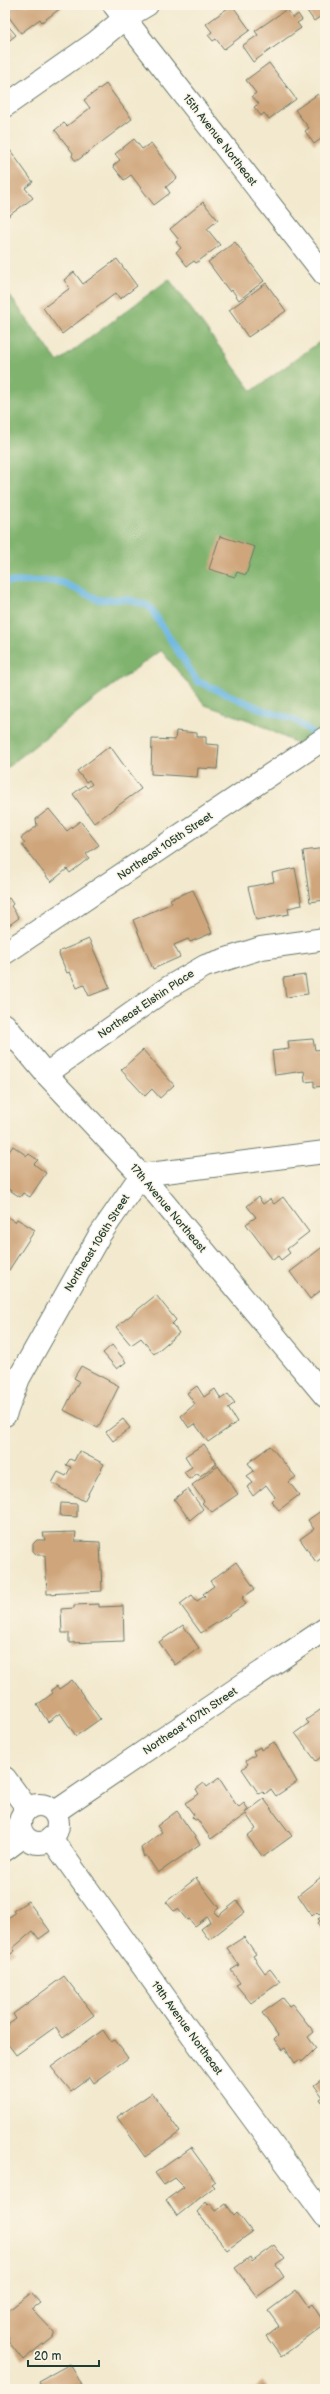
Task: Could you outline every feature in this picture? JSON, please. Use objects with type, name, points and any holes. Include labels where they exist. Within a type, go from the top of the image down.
[{"type":"street","points":[[5,106],[96,42],[120,12],[147,5]]},
{"type":"street","name":"15th Avenue Northeast","points":[[120,12],[325,275]]},
{"type":"street","name":"Northeast 105th Street","points":[[5,953],[325,738]]},
{"type":"street","name":"Northeast Elshin Place","points":[[46,1074],[169,987],[205,966],[261,948],[325,939]]},
{"type":"street","name":"17th Avenue Northeast","points":[[5,1025],[46,1074],[141,1174],[325,1396]]},
{"type":"street","points":[[141,1174],[325,1152]]},
{"type":"street","name":"Northeast 106th Street","points":[[5,1415],[22,1371],[99,1236],[141,1174]]},
{"type":"street","name":"Northeast 107th Street","points":[[55,1812],[325,1629]]},
{"type":"street","points":[[5,1778],[27,1808]]},
{"type":"street","points":[[37,1804],[44,1805],[55,1812],[58,1825],[51,1838],[37,1843],[24,1836],[19,1822],[21,1815],[27,1808],[37,1804]]},
{"type":"street","points":[[5,1850],[24,1836]]},
{"type":"street","name":"19th Avenue Northeast","points":[[51,1838],[199,2045],[325,2216]]},
{"type":"green space","points":[[169,279],[252,391],[325,338],[325,730],[302,746],[254,722],[205,705],[161,650],[96,698],[5,769],[5,289],[58,362]]},
{"type":"building","points":[[5,5],[65,5],[42,22],[40,19],[21,33],[5,12]]},
{"type":"building","points":[[232,5],[250,30],[224,49],[216,39],[213,41],[208,35],[212,32],[206,24]]},
{"type":"building","points":[[303,5],[318,5],[324,14],[314,21]]},
{"type":"building","points":[[287,9],[293,18],[298,14],[302,20],[297,23],[301,28],[253,62],[242,46],[258,35],[255,31]]},
{"type":"building","points":[[5,22],[16,35],[5,44]]},
{"type":"building","points":[[269,63],[296,99],[269,119],[264,113],[261,116],[254,107],[259,104],[252,96],[256,93],[246,80]]},
{"type":"building","points":[[106,84],[132,119],[78,160],[75,160],[72,156],[73,153],[55,130],[64,123],[67,126],[90,108],[84,100]]},
{"type":"building","points":[[318,94],[323,101],[325,99],[325,136],[314,144],[305,131],[309,128],[295,110]]},
{"type":"building","points":[[134,139],[142,149],[151,143],[177,178],[166,187],[170,193],[154,205],[131,175],[124,180],[113,166],[120,160],[115,154]]},
{"type":"building","points":[[10,150],[33,182],[25,188],[33,198],[7,217],[5,214],[5,153]]},
{"type":"building","points":[[203,202],[218,220],[207,229],[220,245],[196,263],[194,261],[187,266],[176,252],[181,248],[176,242],[179,240],[170,229]]},
{"type":"building","points":[[235,242],[264,281],[239,300],[232,290],[230,292],[208,262]]},
{"type":"building","points":[[117,259],[137,286],[120,299],[116,293],[62,334],[43,308],[70,288],[64,280],[74,272],[83,284]]},
{"type":"building","points":[[266,283],[286,311],[248,337],[229,310]]},
{"type":"building","points":[[220,536],[255,547],[246,575],[237,572],[235,577],[209,569]]},
{"type":"building","points":[[176,731],[197,733],[197,737],[206,737],[206,744],[219,745],[217,769],[198,768],[197,777],[151,774],[152,739],[175,740]]},
{"type":"building","points":[[110,746],[141,789],[94,823],[73,794],[85,785],[87,788],[92,784],[89,780],[86,782],[77,771]]},
{"type":"building","points":[[49,809],[67,831],[80,821],[99,845],[86,854],[89,858],[70,873],[67,869],[51,882],[22,845],[25,843],[21,838],[37,826],[36,819]]},
{"type":"building","points":[[325,848],[325,900],[310,902],[303,851]]},
{"type":"building","points":[[295,868],[302,905],[288,908],[289,914],[256,920],[248,887],[274,882],[272,873]]},
{"type":"building","points":[[193,890],[212,933],[190,942],[188,939],[174,945],[180,957],[153,969],[133,920],[172,903],[170,899]]},
{"type":"building","points":[[9,898],[13,904],[11,906],[19,918],[5,928],[5,900]]},
{"type":"building","points":[[89,939],[110,988],[89,996],[84,985],[77,988],[70,972],[67,973],[59,954],[60,951]]},
{"type":"building","points":[[305,975],[308,994],[286,997],[283,978]]},
{"type":"building","points":[[313,1039],[315,1050],[325,1049],[325,1086],[314,1087],[314,1081],[305,1082],[304,1071],[275,1075],[272,1051],[289,1049],[288,1041]]},
{"type":"building","points":[[143,1050],[174,1085],[160,1098],[152,1089],[145,1096],[121,1070]]},
{"type":"building","points":[[13,1146],[27,1156],[29,1154],[38,1160],[34,1164],[46,1173],[30,1197],[23,1193],[20,1197],[5,1187],[5,1151],[8,1153]]},
{"type":"building","points":[[258,1197],[263,1204],[270,1199],[274,1204],[283,1197],[309,1232],[287,1249],[290,1253],[281,1260],[278,1256],[273,1260],[246,1224],[256,1217],[247,1206]]},
{"type":"building","points":[[5,1215],[15,1222],[17,1219],[35,1230],[9,1270],[5,1268]]},
{"type":"building","points":[[325,1245],[325,1287],[310,1299],[290,1272]]},
{"type":"building","points":[[156,1295],[176,1320],[172,1324],[179,1333],[154,1354],[141,1338],[131,1345],[116,1327]]},
{"type":"building","points":[[112,1345],[126,1362],[117,1369],[103,1353]]},
{"type":"building","points":[[81,1366],[119,1386],[98,1428],[64,1410],[79,1381],[74,1378]]},
{"type":"building","points":[[197,1386],[204,1397],[215,1389],[221,1399],[228,1394],[235,1403],[228,1408],[237,1422],[208,1442],[195,1424],[189,1428],[181,1416],[195,1404],[187,1393]]},
{"type":"building","points":[[123,1419],[130,1428],[113,1441],[106,1432]]},
{"type":"building","points":[[204,1444],[217,1464],[200,1476],[198,1473],[189,1479],[184,1472],[192,1467],[185,1456]]},
{"type":"building","points":[[270,1446],[296,1477],[289,1482],[299,1495],[279,1510],[271,1501],[275,1497],[266,1485],[253,1496],[247,1487],[253,1483],[247,1476],[254,1471],[248,1463]]},
{"type":"building","points":[[79,1451],[104,1464],[84,1501],[52,1483],[58,1472],[66,1476],[71,1467],[66,1465],[70,1459],[74,1461]]},
{"type":"building","points":[[218,1466],[238,1494],[212,1512],[202,1503],[204,1501],[192,1485]]},
{"type":"building","points":[[188,1489],[203,1509],[190,1520],[174,1499]]},
{"type":"building","points":[[61,1503],[77,1504],[77,1517],[60,1516]]},
{"type":"building","points":[[325,1508],[325,1556],[316,1562],[300,1539],[314,1529],[308,1520]]},
{"type":"building","points":[[76,1532],[75,1541],[100,1542],[102,1591],[47,1594],[45,1555],[37,1555],[33,1551],[33,1544],[37,1540],[45,1540],[43,1533]]},
{"type":"building","points":[[236,1562],[255,1589],[242,1598],[246,1604],[201,1633],[180,1604],[192,1595],[197,1601],[205,1596],[203,1594],[214,1586],[210,1581]]},
{"type":"building","points":[[99,1604],[99,1607],[123,1606],[124,1641],[69,1643],[69,1633],[62,1633],[61,1609],[74,1608],[74,1605]]},
{"type":"building","points":[[183,1625],[199,1648],[175,1665],[159,1642]]},
{"type":"building","points":[[72,1680],[100,1719],[76,1736],[60,1713],[48,1722],[37,1705],[53,1693],[51,1690],[57,1686],[59,1689]]},
{"type":"building","points":[[323,1708],[325,1710],[325,1763],[321,1757],[316,1761],[295,1733],[309,1723],[306,1720]]},
{"type":"building","points":[[274,1742],[297,1782],[276,1796],[271,1789],[265,1794],[263,1792],[259,1794],[242,1769],[248,1764],[246,1761],[255,1755],[253,1751],[260,1747],[261,1750]]},
{"type":"building","points":[[219,1778],[239,1807],[244,1803],[248,1809],[245,1813],[264,1799],[292,1836],[263,1857],[247,1836],[256,1829],[246,1814],[211,1839],[197,1819],[195,1820],[192,1817],[194,1815],[185,1803],[199,1794],[196,1789],[204,1783],[207,1787]]},
{"type":"building","points":[[177,1811],[200,1844],[158,1873],[146,1855],[144,1857],[141,1848],[162,1832],[157,1826]]},
{"type":"building","points":[[325,1874],[325,1934],[318,1923],[320,1921],[318,1919],[324,1915],[322,1912],[319,1914],[317,1912],[312,1916],[298,1895]]},
{"type":"building","points":[[196,1878],[219,1908],[214,1912],[218,1916],[237,1901],[245,1912],[209,1940],[201,1929],[210,1922],[207,1917],[195,1926],[189,1919],[187,1920],[178,1909],[174,1911],[166,1902]]},
{"type":"building","points":[[28,1901],[50,1931],[39,1939],[33,1931],[13,1948],[15,1951],[5,1958],[5,1932],[8,1930],[5,1920],[15,1913],[13,1911]]},
{"type":"building","points":[[244,1937],[256,1954],[253,1956],[265,1973],[270,1969],[280,1982],[251,2003],[236,1985],[240,1983],[231,1970],[239,1965],[227,1948]]},
{"type":"building","points":[[64,1976],[94,2015],[63,2038],[55,2027],[16,2055],[5,2040],[5,2027],[16,2019],[13,2014]]},
{"type":"building","points":[[283,1998],[289,2006],[292,2004],[314,2032],[308,2037],[316,2048],[302,2062],[300,2059],[295,2063],[285,2048],[282,2050],[274,2039],[278,2035],[262,2013]]},
{"type":"building","points":[[103,2030],[111,2042],[115,2040],[128,2058],[94,2083],[90,2077],[71,2091],[51,2067]]},
{"type":"building","points":[[325,2077],[325,2106],[320,2099],[323,2097],[314,2085]]},
{"type":"building","points":[[152,2093],[180,2132],[145,2157],[117,2117]]},
{"type":"building","points":[[191,2148],[215,2181],[211,2184],[214,2187],[177,2216],[166,2200],[184,2187],[175,2178],[164,2185],[155,2173]]},
{"type":"building","points":[[206,2202],[208,2205],[210,2203],[216,2211],[226,2204],[234,2215],[237,2212],[252,2232],[227,2250],[197,2212]]},
{"type":"building","points":[[274,2245],[285,2259],[276,2265],[284,2277],[257,2297],[235,2268],[250,2257],[252,2261]]},
{"type":"building","points":[[296,2290],[308,2307],[312,2304],[325,2324],[281,2357],[266,2336],[279,2326],[268,2311]]},
{"type":"building","points":[[31,2293],[40,2303],[32,2309],[54,2332],[54,2335],[23,2360],[7,2340],[9,2338],[5,2332],[5,2313]]},
{"type":"building","points":[[70,2364],[84,2389],[43,2389],[39,2381]]},
{"type":"building","points":[[263,2382],[269,2389],[254,2389]]},
{"type":"waterway","points":[[5,582],[58,581],[100,600],[127,599],[149,606],[197,681],[261,709],[295,720],[320,739]]}]
